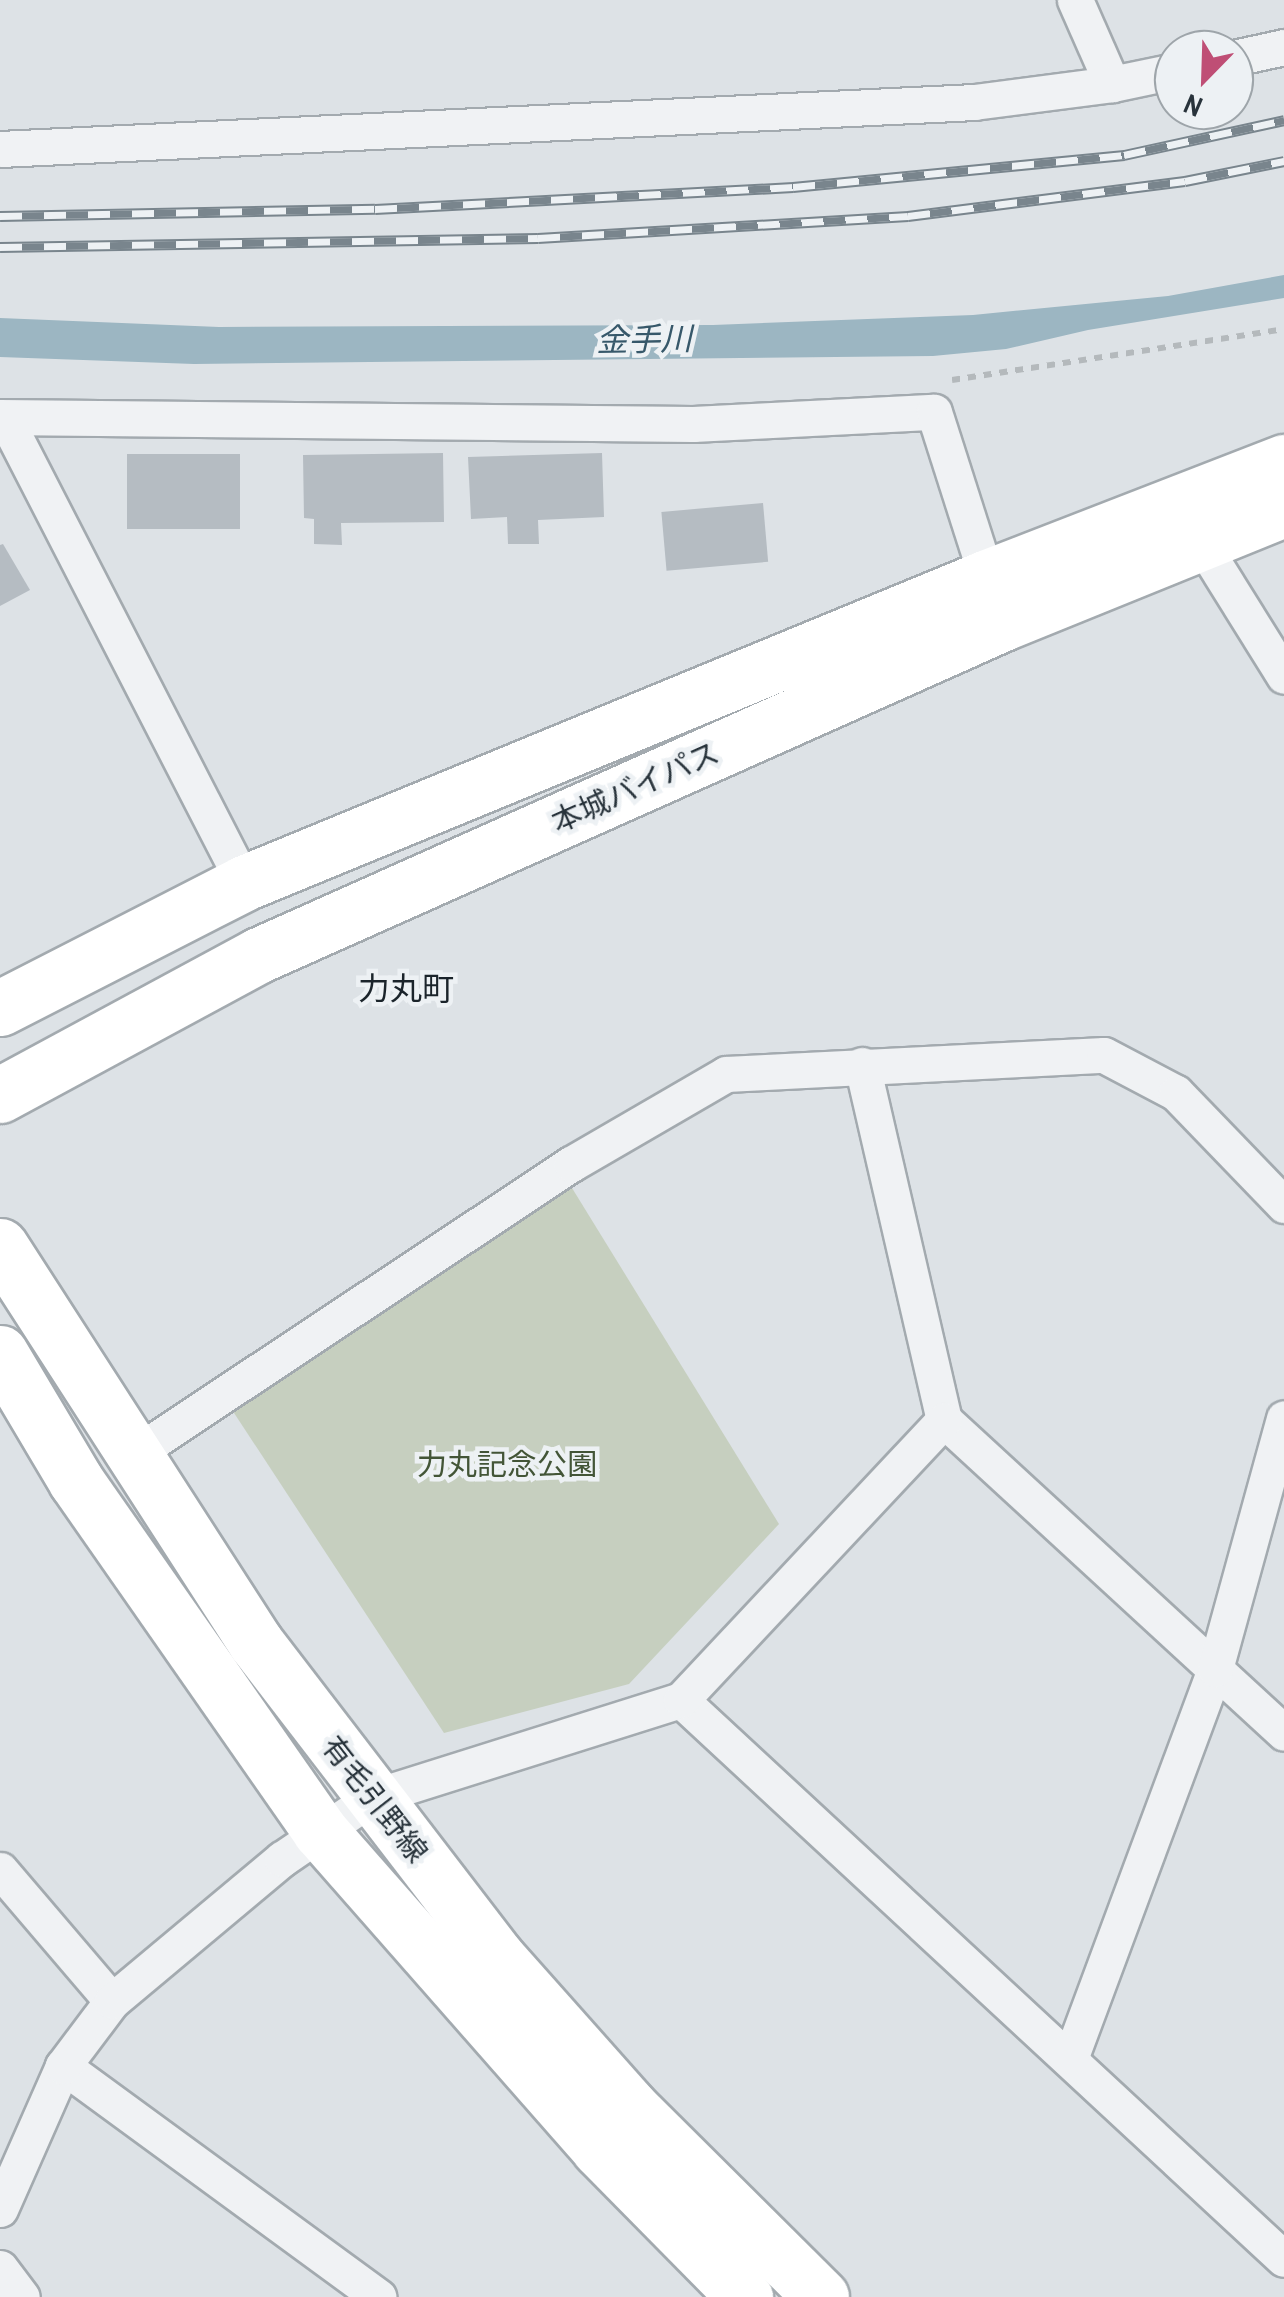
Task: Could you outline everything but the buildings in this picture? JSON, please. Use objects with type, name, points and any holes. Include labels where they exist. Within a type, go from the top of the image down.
[{"type":"main road","name":"本城バイパス","points":[[0,1008],[244,884],[1189,524],[1284,462]]},
{"type":"main road","name":"本城バイパス","points":[[1189,524],[1284,509]]},
{"type":"main road","name":"本城バイパス","points":[[0,1095],[260,955],[994,600]]},
{"type":"main road","name":"有毛引野線","points":[[0,1246],[256,1643],[497,1957],[630,2107],[821,2297]]},
{"type":"main road","name":"有毛引野線","points":[[0,1353],[76,1481],[320,1831],[599,2149],[745,2297]]},
{"type":"street","points":[[1075,0],[1112,84]]},
{"type":"street","points":[[1254,54],[1284,47]]},
{"type":"street","points":[[0,150],[974,102],[1154,75]]},
{"type":"street","points":[[244,884],[2,418],[693,424],[934,412],[994,600]]},
{"type":"street","points":[[1189,524],[1284,676]]},
{"type":"street","points":[[134,1454],[571,1164],[726,1074],[1104,1054],[1176,1093],[1284,1205]]},
{"type":"street","points":[[862,1065],[944,1420],[1284,1733]]},
{"type":"street","points":[[1070,2059],[1215,1669],[1284,1418]]},
{"type":"street","points":[[0,2209],[64,2066],[112,2001],[320,1831],[373,1797],[682,1700],[944,1420]]},
{"type":"street","points":[[682,1700],[1284,2260]]},
{"type":"street","points":[[0,1870],[112,2001]]},
{"type":"street","points":[[64,2066],[379,2297]]},
{"type":"street","points":[[0,2268],[22,2297]]},
{"type":"path","points":[[934,412],[931,382],[1284,329]]},
{"type":"green space","name":"力丸記念公園","points":[[572,1188],[779,1524],[629,1684],[444,1733],[219,1390]]},
{"type":"water","name":"金手川","points":[[1284,275],[1284,298],[1088,330],[1006,349],[933,356],[194,364],[0,357],[0,318],[219,327],[713,325],[973,315],[1168,296]]},
{"type":"railway","points":[[0,216],[375,209],[793,187],[1124,155],[1284,120]]},
{"type":"railway","points":[[0,247],[538,238],[908,216],[1185,181],[1284,161]]},
{"type":"district","name":"力丸町","points":[[406,989]]}]
